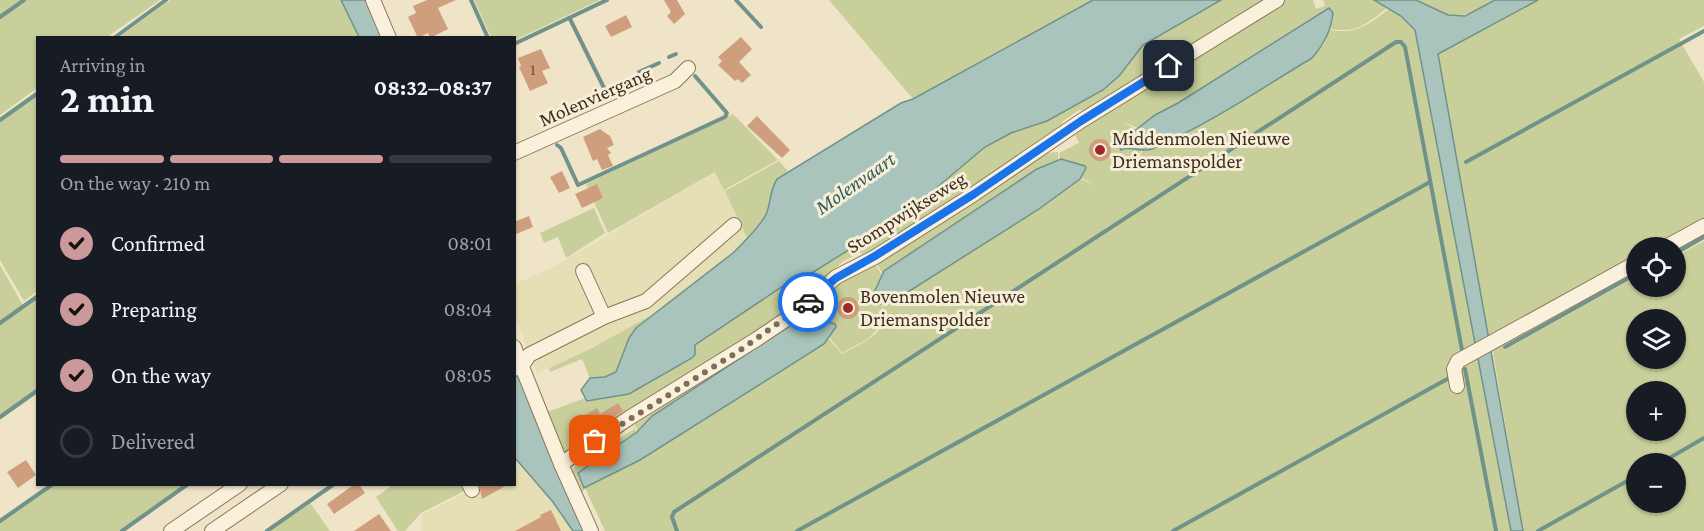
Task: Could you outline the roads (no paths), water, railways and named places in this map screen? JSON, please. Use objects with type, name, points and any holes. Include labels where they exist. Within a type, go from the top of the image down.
[{"type":"street","points":[[373,0],[388,36]]},
{"type":"street","name":"Stompwijkseweg","points":[[561,464],[629,418],[766,333],[794,314],[836,278],[974,194],[1081,121],[1277,0]]},
{"type":"street","name":"Molenviergang","points":[[516,152],[675,81],[688,68]]},
{"type":"street","points":[[591,531],[518,368],[529,355],[604,317],[646,301],[734,225]]},
{"type":"street","points":[[1684,237],[1704,226]]},
{"type":"street","points":[[1457,386],[1454,369],[1458,361],[1626,269]]},
{"type":"street","points":[[583,271],[604,317]]},
{"type":"street","points":[[171,531],[237,486]]},
{"type":"street","points":[[212,531],[278,486]]},
{"type":"water","points":[[341,0],[366,0],[382,36],[359,36]]},
{"type":"water","name":"Molenvaart","points":[[1093,0],[1221,0],[1143,45],[1119,76],[1103,90],[1047,121],[1011,133],[985,147],[903,216],[807,276],[792,280],[695,345],[695,355],[692,358],[629,394],[587,401],[581,390],[590,378],[605,377],[616,372],[629,338],[636,328],[733,253],[757,228],[765,217],[777,179],[901,103],[913,99]]},
{"type":"water","points":[[1374,0],[1416,0],[1448,15],[1465,16],[1495,0],[1538,0],[1438,54],[1523,531],[1511,531],[1415,30],[1401,16]]},
{"type":"water","points":[[1329,8],[1333,13],[1329,31],[1312,58],[1234,106],[1172,140],[1148,150],[1128,148],[1121,150],[1118,144],[1155,115],[1178,103]]},
{"type":"water","points":[[1061,159],[1085,166],[1080,179],[1039,209],[900,297],[877,305],[872,297],[884,271],[1037,169]]},
{"type":"water","points":[[809,316],[835,324],[836,327],[824,344],[640,460],[584,488],[578,473],[637,432],[652,416],[803,317]]},
{"type":"water","points":[[516,368],[561,481],[584,531],[573,531],[553,502],[516,459]]},
{"type":"waterway","points":[[0,17],[24,0]]},
{"type":"waterway","points":[[117,36],[166,0]]},
{"type":"waterway","points":[[471,0],[487,36]]},
{"type":"waterway","points":[[516,43],[607,0]]},
{"type":"waterway","points":[[736,0],[761,27]]},
{"type":"waterway","points":[[570,19],[607,94],[642,79],[639,72],[659,63]]},
{"type":"waterway","points":[[1466,162],[1704,31]]},
{"type":"waterway","points":[[677,531],[672,517],[674,512],[1396,42],[1401,42],[1405,47],[1462,350]]},
{"type":"waterway","points":[[669,57],[676,54]]},
{"type":"waterway","points":[[557,145],[561,148],[578,185],[725,117],[727,113],[695,76]]},
{"type":"waterway","points":[[0,120],[36,94]]},
{"type":"waterway","points":[[797,531],[1430,182]]},
{"type":"waterway","points":[[1686,247],[1704,237]]},
{"type":"waterway","points":[[1505,347],[1626,280]]},
{"type":"waterway","points":[[0,323],[36,297]]},
{"type":"waterway","points":[[1465,369],[1496,531]]},
{"type":"waterway","points":[[1173,531],[1449,378]]},
{"type":"waterway","points":[[0,417],[36,391]]},
{"type":"waterway","points":[[1678,453],[1704,438]]},
{"type":"waterway","points":[[1538,531],[1626,482]]},
{"type":"waterway","points":[[0,521],[50,486]]},
{"type":"waterway","points":[[122,531],[185,486]]},
{"type":"waterway","points":[[267,531],[331,486]]},
{"type":"place","name":"Middenmolen Nieuwe Driemanspolder","points":[[1100,150]]},
{"type":"place","name":"Bovenmolen Nieuwe Driemanspolder","points":[[848,308]]}]
